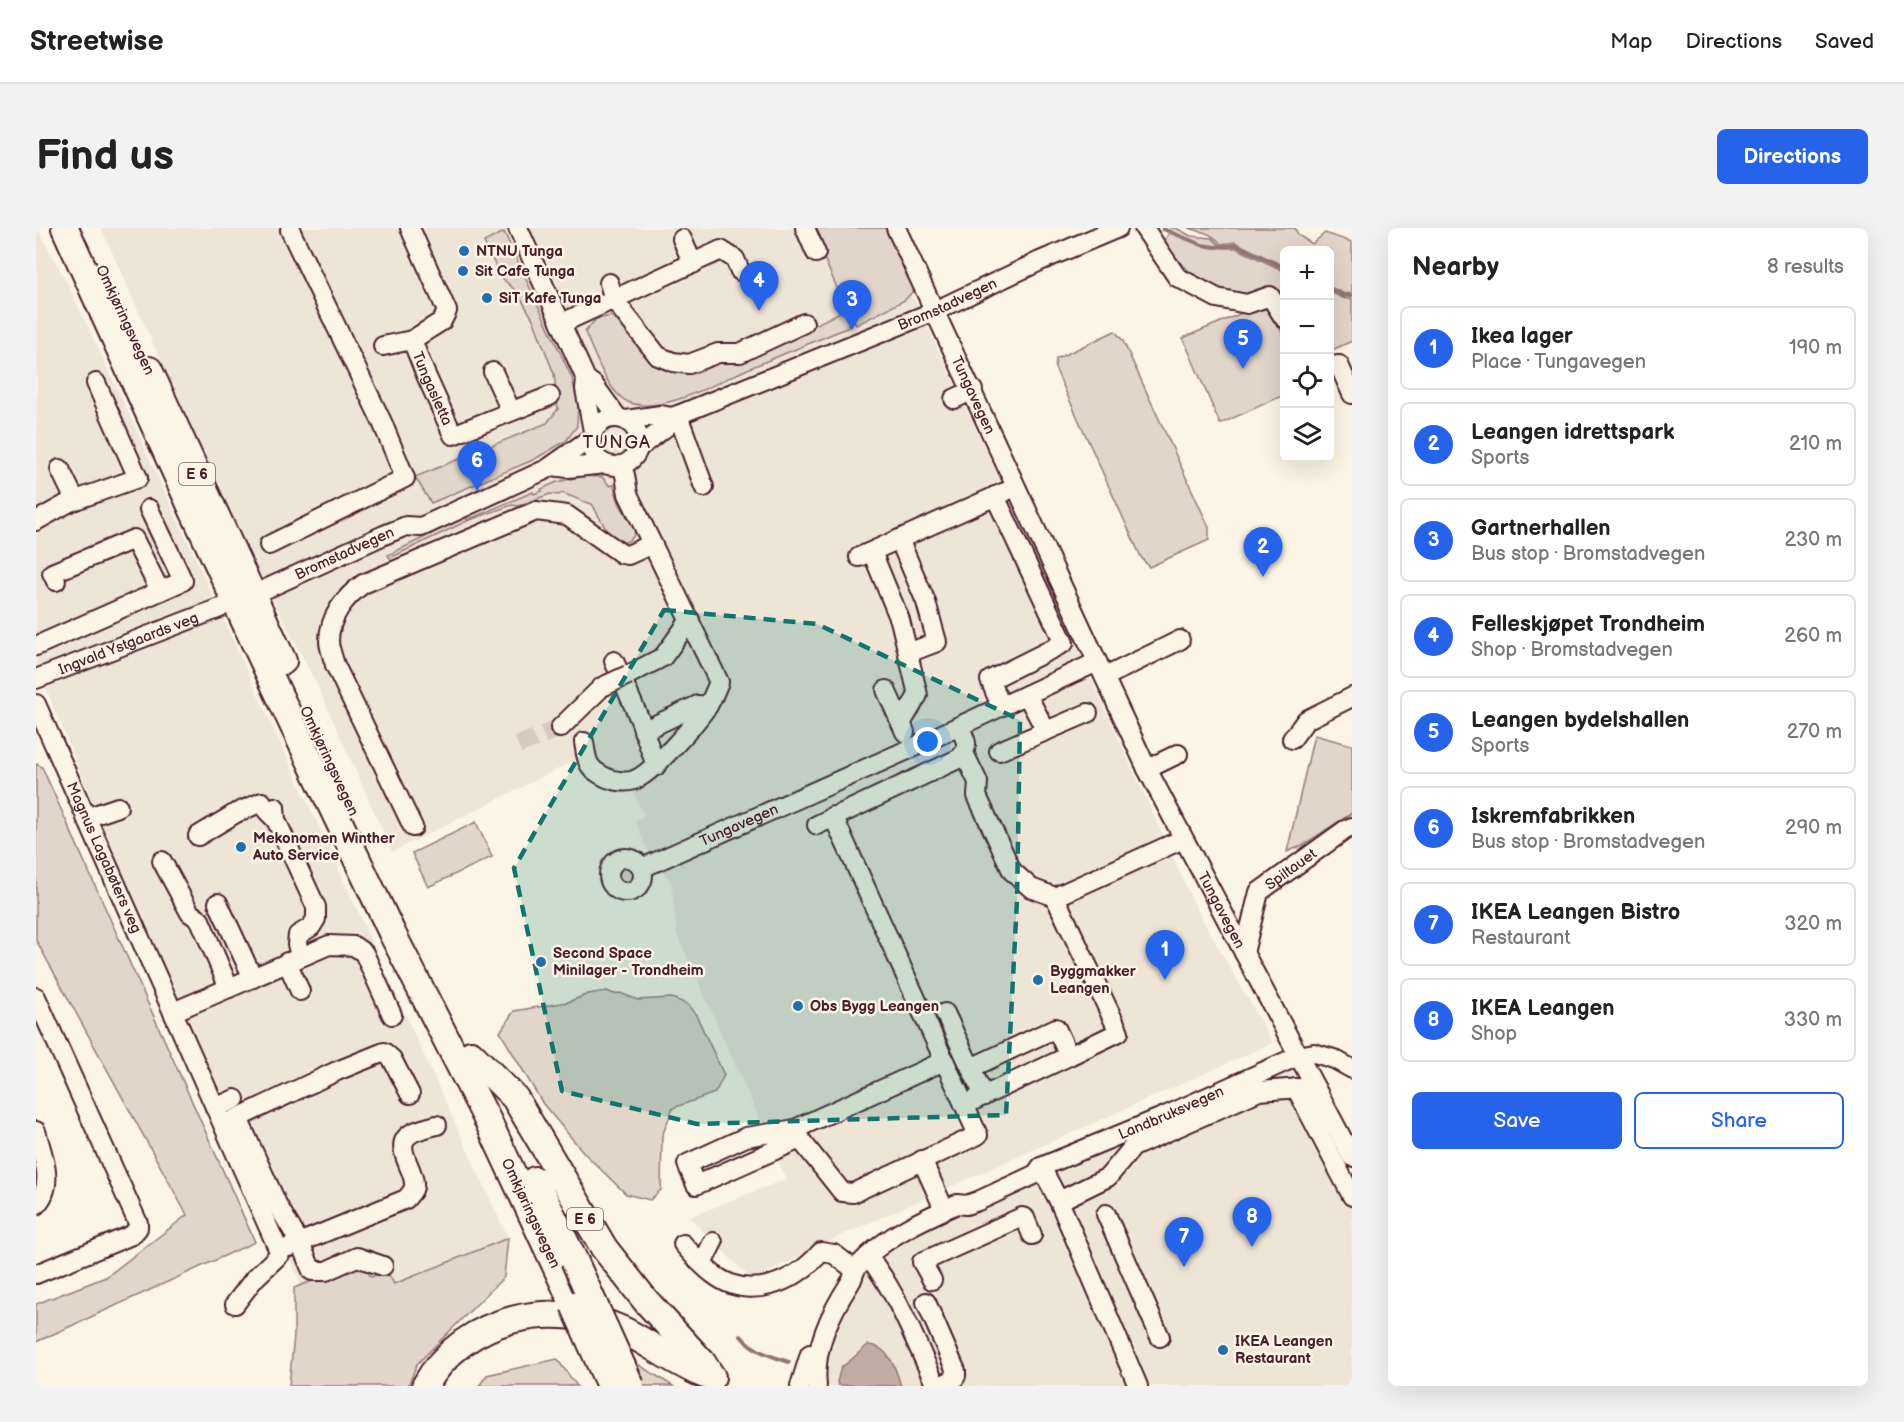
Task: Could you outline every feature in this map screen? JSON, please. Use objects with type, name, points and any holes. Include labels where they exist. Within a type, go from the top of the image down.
[{"type":"highway","name":"Omkjøringsvegen","points":[[65,228],[190,504],[393,935],[488,1121],[632,1386]]},
{"type":"highway","name":"Omkjøringsvegen","points":[[84,228],[383,876],[503,1114],[565,1261],[610,1386]]},
{"type":"highway","name":"E 6","points":[[471,1054],[515,1098],[604,1248],[646,1301],[702,1362],[711,1383]]},
{"type":"highway","points":[[425,1386],[442,1361],[472,1336],[511,1319],[556,1313],[585,1318],[625,1331],[693,1370],[711,1383]]},
{"type":"highway","points":[[444,1386],[469,1359],[502,1340],[535,1332],[562,1330],[581,1332],[616,1341],[711,1383]]},
{"type":"street","points":[[269,545],[405,478],[382,422],[291,228]]},
{"type":"street","name":"Tungasletta","points":[[410,228],[447,311],[442,321],[412,340],[453,435],[550,396]]},
{"type":"street","points":[[518,228],[586,379],[585,389],[593,453],[613,464],[625,475],[628,494],[719,682],[708,706],[656,766],[634,780],[614,781],[597,773],[587,764],[584,742]]},
{"type":"street","points":[[805,228],[816,253]]},
{"type":"street","name":"Tungavegen","points":[[896,228],[1147,770],[1352,1157]]},
{"type":"street","name":"Bromstadvegen","points":[[622,419],[675,416],[935,311],[1040,261],[1118,228]]},
{"type":"street","points":[[1144,228],[1177,277],[1217,298],[1247,304],[1270,296],[1280,312]]},
{"type":"street","points":[[682,239],[693,264]]},
{"type":"street","points":[[562,323],[612,292],[693,264],[721,250],[735,259],[740,271]]},
{"type":"street","points":[[612,292],[658,356],[681,363],[689,364],[718,352],[741,353],[804,323]]},
{"type":"street","points":[[383,346],[412,340]]},
{"type":"street","points":[[1334,366],[1339,365],[1352,393]]},
{"type":"street","points":[[493,372],[511,411]]},
{"type":"street","points":[[586,379],[636,431],[639,438],[638,448],[633,458],[613,464]]},
{"type":"street","points":[[36,521],[75,500],[106,487],[138,478],[96,383]]},
{"type":"street","points":[[954,399],[973,390]]},
{"type":"street","points":[[675,416],[704,487]]},
{"type":"street","name":"Bromstadvegen","points":[[638,448],[666,427],[675,416]]},
{"type":"street","points":[[592,435],[603,421],[622,419]]},
{"type":"street","name":"Bromstadvegen","points":[[268,588],[406,526],[421,527],[552,466],[592,435]]},
{"type":"street","name":"Bromstadvegen","points":[[552,466],[568,468],[613,464]]},
{"type":"street","points":[[60,468],[75,500]]},
{"type":"street","points":[[902,722],[918,695],[900,621],[865,555],[1017,487]]},
{"type":"street","points":[[995,496],[1064,643],[990,680],[1001,706]]},
{"type":"street","points":[[36,646],[183,581],[149,509]]},
{"type":"street","points":[[413,827],[335,665],[329,642],[332,621],[353,591],[363,584],[536,511],[567,515],[622,554],[628,555],[652,544]]},
{"type":"street","points":[[56,580],[52,573],[134,539],[160,591]]},
{"type":"street","points":[[899,539],[926,602],[937,642],[908,653]]},
{"type":"street","name":"Ingvald Ystgaards veg","points":[[36,679],[220,608]]},
{"type":"street","points":[[560,728],[602,687],[663,657],[690,620]]},
{"type":"street","points":[[1101,670],[1180,640]]},
{"type":"street","points":[[614,661],[640,720],[656,766]]},
{"type":"street","name":"Tungavegen","points":[[642,868],[912,748],[1027,694],[1101,670]]},
{"type":"street","points":[[886,690],[912,748]]},
{"type":"street","points":[[1027,694],[1046,731]]},
{"type":"street","points":[[1292,739],[1306,720],[1352,697]]},
{"type":"street","name":"Magnus Lagabøters veg","points":[[36,704],[215,1108],[231,1121],[280,1253]]},
{"type":"street","points":[[643,731],[698,705],[708,706]]},
{"type":"street","points":[[999,752],[1088,713]]},
{"type":"street","points":[[798,1134],[843,1192],[853,1193],[978,1135],[825,820],[960,758],[967,750],[967,742],[959,726]]},
{"type":"street","points":[[964,753],[978,782],[977,796],[1012,871],[1031,888],[1055,897],[1119,1032],[964,1105]]},
{"type":"street","points":[[1147,770],[1178,754]]},
{"type":"street","points":[[198,836],[236,813],[262,802],[268,812],[276,813],[316,907],[316,919],[311,927],[298,935],[293,959],[300,991]]},
{"type":"street","points":[[86,818],[118,807]]},
{"type":"street","name":"Spiltauet","points":[[1244,953],[1259,892],[1352,827]]},
{"type":"street","points":[[1055,897],[1183,838]]},
{"type":"street","points":[[162,861],[190,913],[200,920],[230,988]]},
{"type":"street","points":[[218,903],[253,978]]},
{"type":"street","points":[[173,1012],[330,945],[354,946],[364,953],[392,1015]]},
{"type":"street","points":[[36,997],[138,1223],[138,1228],[132,1235],[36,1274]]},
{"type":"street","points":[[945,1013],[984,1096]]},
{"type":"street","points":[[971,1068],[1056,1028],[1069,1056]]},
{"type":"street","points":[[383,1266],[357,1257],[326,1271],[312,1271],[300,1243],[231,1121],[337,1071],[384,1052],[392,1059],[410,1094]]},
{"type":"street","points":[[1298,1056],[1314,1053],[1334,1059],[1352,1069]]},
{"type":"street","name":"Landbruksvegen","points":[[817,1386],[816,1373],[821,1342],[832,1313],[853,1278],[855,1270],[868,1256],[906,1228],[951,1206],[978,1201],[1036,1174],[1041,1167],[1165,1116],[1298,1056]]},
{"type":"street","points":[[798,1134],[746,1137],[687,1164],[696,1185],[944,1062]]},
{"type":"street","points":[[1059,1200],[1108,1177],[1133,1147],[1259,1091],[1315,1087]]},
{"type":"street","points":[[1296,1088],[1352,1196]]},
{"type":"street","points":[[215,1108],[235,1099]]},
{"type":"street","points":[[235,1304],[254,1279],[280,1253],[406,1199],[412,1192],[414,1183],[402,1148],[411,1133],[437,1125]]},
{"type":"street","points":[[36,1131],[46,1176],[45,1191],[36,1205]]},
{"type":"street","points":[[922,1160],[951,1206]]},
{"type":"street","points":[[1041,1167],[1059,1200],[1138,1386]]},
{"type":"street","points":[[1106,1214],[1160,1337]]},
{"type":"street","points":[[932,1280],[922,1262],[1022,1216],[1032,1235]]},
{"type":"street","points":[[702,1264],[713,1242]]},
{"type":"street","points":[[683,1244],[702,1264],[723,1280],[743,1287],[761,1288],[788,1279],[811,1264],[818,1246],[834,1254],[855,1270]]},
{"type":"street","points":[[868,1256],[891,1291],[937,1386],[953,1380],[956,1371],[926,1302]]},
{"type":"street","name":"Landbruksvegen","points":[[800,1386],[828,1297],[845,1271],[855,1270]]},
{"type":"highlighted area","points":[[664,610],[817,624],[1020,720],[1017,900],[1006,1115],[697,1124],[562,1091],[514,868]]},
{"type":"shaded area","points":[[37,228],[66,281],[118,390],[508,1238],[394,1284],[371,1277],[361,1262],[294,1288],[301,1284],[263,1201],[96,811],[36,664]]},
{"type":"shaded area","points":[[101,228],[881,228],[1016,514],[1196,908],[1273,1043],[840,1236],[752,1280],[689,1217],[786,1179],[677,934],[671,883],[645,845],[635,821],[644,816],[631,786],[608,786],[592,752],[392,852],[318,687],[237,530]]},
{"type":"shaded area","points":[[811,228],[888,228],[911,271],[914,290],[905,300],[856,325],[854,321],[848,324],[849,327],[673,401],[642,405],[628,402],[614,390],[602,371],[585,332],[596,319],[611,316],[632,333],[660,363],[726,359],[734,364],[846,309]]},
{"type":"shaded area","points":[[1171,228],[1176,228],[1191,236],[1212,238],[1223,248],[1236,248],[1280,269],[1280,305],[1243,300],[1200,282],[1163,245]]},
{"type":"shaded area","points":[[1188,228],[1295,228],[1298,235],[1312,244],[1325,233],[1352,242],[1352,293],[1345,294],[1334,289],[1334,246],[1280,246],[1280,264],[1235,242],[1221,244],[1202,232]]},
{"type":"shaded area","points":[[504,232],[572,378],[578,404],[577,426],[566,441],[533,460],[431,503],[415,477],[547,423],[558,409],[554,374],[533,319],[517,292],[501,277],[484,242]]},
{"type":"shaded area","points":[[1334,294],[1345,299],[1352,298],[1352,341],[1334,349]]},
{"type":"shaded area","points":[[1268,302],[1280,329],[1280,397],[1220,424],[1183,338]]},
{"type":"shaded area","points":[[1115,331],[1123,341],[1209,527],[1209,540],[1149,567],[1141,557],[1055,368],[1056,359]]},
{"type":"shaded area","points":[[584,476],[602,477],[610,486],[614,485],[620,504],[634,527],[635,532],[631,539],[618,543],[608,533],[592,504],[561,493],[559,495],[550,494],[518,506],[512,505],[467,521],[390,558],[388,555],[466,517],[467,520],[533,492],[534,494],[542,491],[541,489],[557,482]]},
{"type":"shaded area","points":[[1314,735],[1352,745],[1352,813],[1303,845],[1287,852]]},
{"type":"shaded area","points":[[36,764],[42,767],[255,1242],[36,1342],[36,1304],[106,1277],[187,1215],[36,940]]},
{"type":"shaded area","points":[[476,822],[492,857],[428,887],[412,853]]},
{"type":"shaded area","points":[[627,865],[635,868],[638,876],[635,884],[627,887],[619,884],[616,876],[619,868]]},
{"type":"shaded area","points":[[607,991],[638,1000],[672,998],[687,1004],[696,1015],[724,1075],[715,1093],[673,1108],[662,1136],[661,1190],[650,1200],[626,1194],[585,1154],[543,1104],[500,1032],[514,1011],[568,1002],[588,994]]},
{"type":"shaded area","points":[[1293,1070],[1352,1173],[1352,1386],[827,1386],[819,1368],[853,1287],[903,1240]]},
{"type":"shaded area","points":[[508,1238],[504,1277],[417,1364],[408,1386],[289,1386],[294,1335],[294,1288],[361,1262],[371,1277],[387,1271],[394,1284]]},
{"type":"shaded area","points":[[868,1345],[881,1349],[886,1354],[894,1366],[901,1386],[838,1385],[841,1367]]},
{"type":"shaded area","points":[[557,1359],[577,1386],[479,1386],[487,1375]]},
{"type":"shaded area","points":[[634,1362],[673,1386],[644,1386]]},
{"type":"waterway","points":[[1163,229],[1202,245],[1215,247],[1236,245],[1280,266]]},
{"type":"waterway","points":[[1334,291],[1344,296],[1352,295]]},
{"type":"waterway","points":[[741,1336],[757,1349],[789,1362]]},
{"type":"tunnel","points":[[518,745],[560,728]]},
{"type":"place","name":"NTNU Tunga","points":[[464,251]]},
{"type":"place","name":"Sit Cafe Tunga","points":[[463,271]]},
{"type":"place","name":"SiT Kafe Tunga","points":[[487,298]]},
{"type":"place","name":"Felleskjøpet Trondheim","points":[[759,311]]},
{"type":"place","name":"Gartnerhallen","points":[[852,330]]},
{"type":"place","name":"Leangen bydelshallen","points":[[1243,369]]},
{"type":"place","name":"Iskremfabrikken","points":[[477,491]]},
{"type":"place","name":"Leangen idrettspark","points":[[1263,577]]},
{"type":"place","name":"Mekonomen Winther Auto Service","points":[[241,847]]},
{"type":"place","name":"Second Space Minilager - Trondheim","points":[[541,962]]},
{"type":"place","name":"Byggmakker Leangen","points":[[1038,980]]},
{"type":"place","name":"Ikea lager","points":[[1165,980]]},
{"type":"place","name":"Obs Bygg Leangen","points":[[798,1006]]},
{"type":"place","name":"IKEA Leangen","points":[[1252,1247]]},
{"type":"place","name":"IKEA Leangen Bistro","points":[[1184,1267]]},
{"type":"place","name":"IKEA Leangen Restaurant","points":[[1223,1350]]},
{"type":"district","name":"TUNGA","points":[[617,442]]}]
